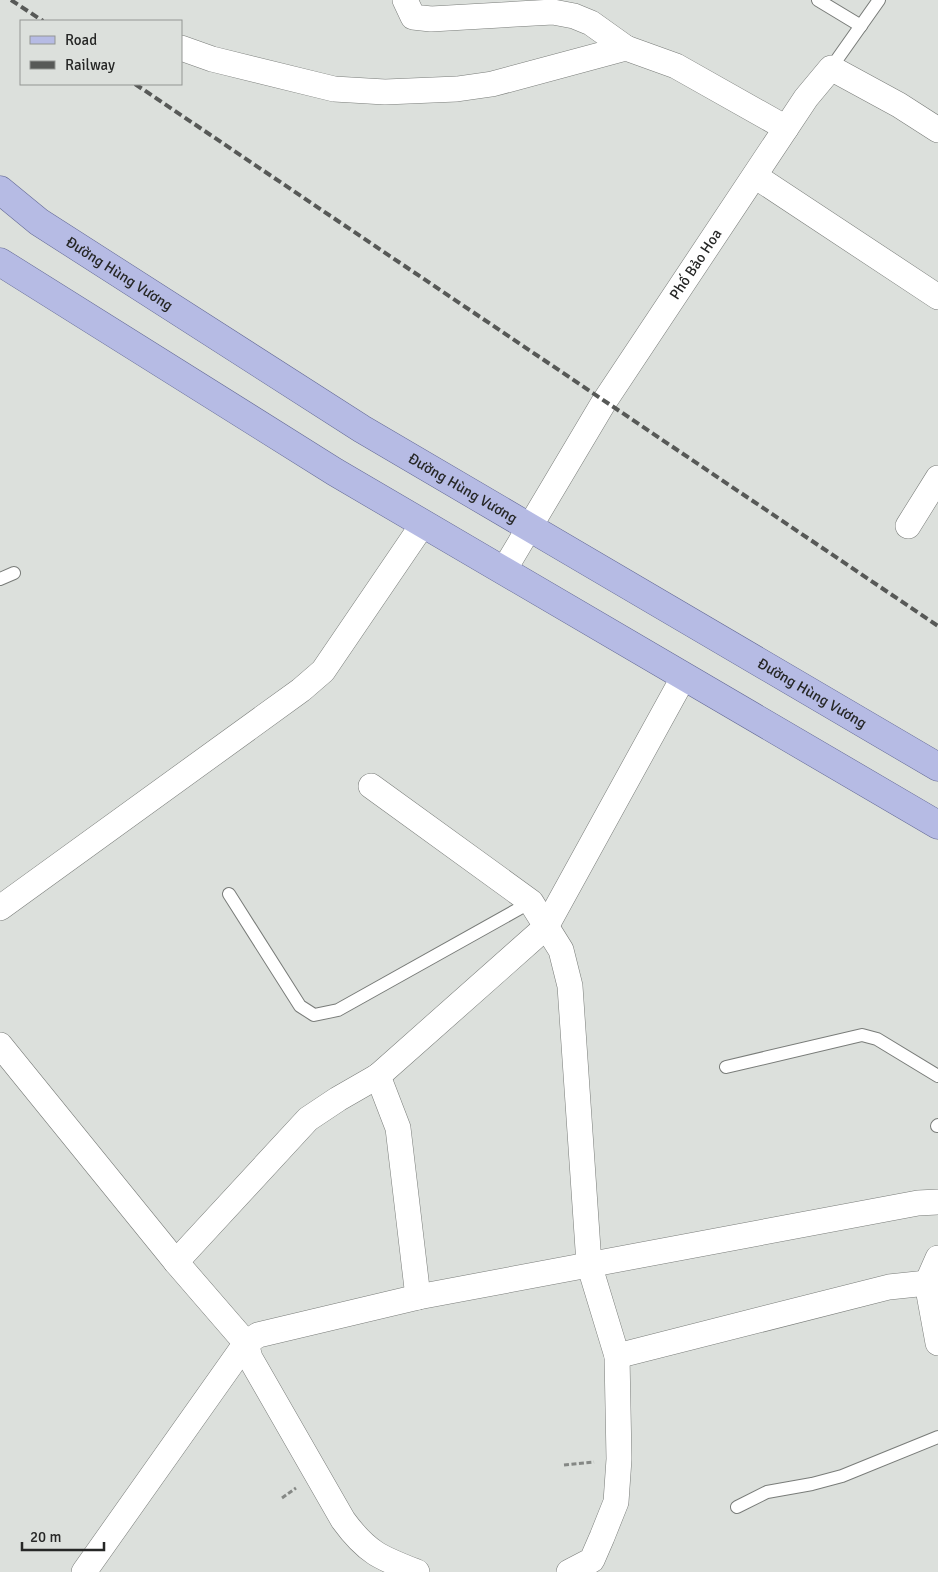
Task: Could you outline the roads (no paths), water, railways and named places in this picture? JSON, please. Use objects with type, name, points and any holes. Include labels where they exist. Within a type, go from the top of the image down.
[{"type":"main road","name":"Đường Hùng Vương","points":[[0,190],[39,222],[362,429],[938,767]]},
{"type":"main road","points":[[0,262],[335,472],[504,570],[683,678],[938,825]]},
{"type":"street","points":[[405,0],[412,17],[431,19],[553,12],[574,16],[591,23],[626,48],[676,66],[786,128]]},
{"type":"street","points":[[182,48],[212,59],[334,89],[385,92],[457,89],[492,84],[626,48]]},
{"type":"street","points":[[830,68],[899,105],[938,130]]},
{"type":"street","name":"Phố Bảo Hoa","points":[[504,570],[604,402],[806,98],[830,68]]},
{"type":"street","points":[[755,176],[938,297]]},
{"type":"street","points":[[908,526],[938,478]]},
{"type":"street","points":[[0,908],[301,690],[323,671],[422,524]]},
{"type":"street","points":[[176,1262],[308,1119],[378,1076],[546,927],[683,678]]},
{"type":"street","points":[[371,786],[531,902],[561,950],[570,986],[589,1264],[617,1356],[619,1459],[616,1502],[592,1560],[569,1572]]},
{"type":"street","points":[[0,1046],[176,1262],[246,1343],[250,1358],[343,1520],[359,1542],[385,1560],[417,1572]]},
{"type":"street","points":[[378,1076],[398,1128],[418,1297]]},
{"type":"street","points":[[84,1572],[246,1343],[258,1335],[418,1297],[589,1264],[938,1202]]},
{"type":"street","points":[[938,1258],[927,1283],[938,1343]]},
{"type":"street","points":[[617,1356],[889,1288],[927,1283]]},
{"type":"lane","points":[[818,0],[861,26]]},
{"type":"lane","points":[[830,68],[879,0]]},
{"type":"lane","points":[[0,579],[14,573]]},
{"type":"lane","points":[[229,894],[300,1006],[314,1015],[338,1010],[531,902]]},
{"type":"lane","points":[[726,1067],[862,1036],[876,1039],[938,1076]]},
{"type":"lane","points":[[737,1507],[768,1492],[842,1476],[938,1437]]},
{"type":"railway","points":[[11,0],[41,20]]},
{"type":"railway","points":[[136,85],[938,626]]}]
